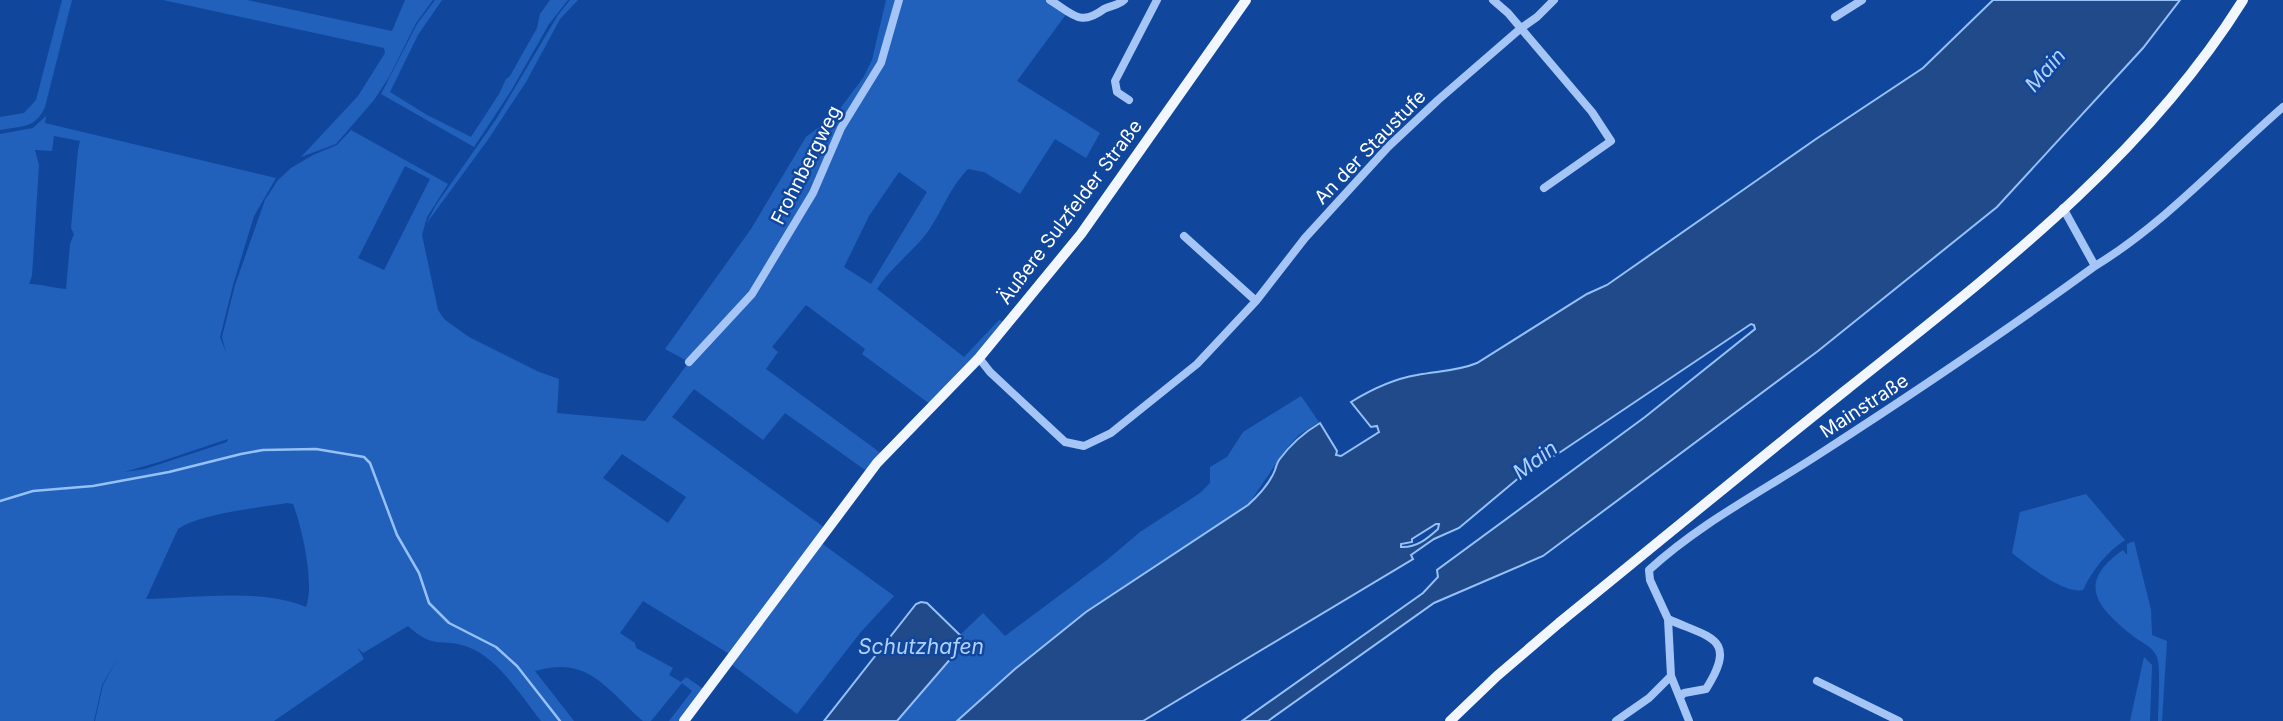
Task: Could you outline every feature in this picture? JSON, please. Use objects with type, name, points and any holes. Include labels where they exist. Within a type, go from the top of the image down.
[{"type":"main road","name":"Äußere Sulzfelder Straße","points":[[684,721],[826,529],[895,443],[979,358],[1081,234],[1246,0]]},
{"type":"main road","points":[[1450,721],[1507,667],[1670,531],[2013,254],[2125,149],[2183,86],[2243,0]]},
{"type":"street","name":"Frohnbergweg","points":[[689,362],[752,294],[813,193],[841,128],[881,62],[899,0]]},
{"type":"street","points":[[1050,0],[1085,19],[1093,18],[1124,0]]},
{"type":"street","points":[[1129,100],[1117,92],[1115,81],[1157,0]]},
{"type":"street","points":[[1493,0],[1592,112],[1611,141],[1544,188]]},
{"type":"street","name":"An der Staustufe","points":[[979,358],[990,372],[1058,437],[1084,446],[1111,433],[1197,364],[1256,301],[1305,238],[1388,147],[1437,100],[1554,0]]},
{"type":"street","points":[[1835,17],[1862,0]]},
{"type":"street","name":"Mainstraße","points":[[1668,619],[1650,580],[1649,570],[1669,552],[1714,519],[1875,418],[2116,253],[2179,201],[2283,107]]},
{"type":"street","points":[[2063,208],[2095,266]]},
{"type":"street","points":[[1184,236],[1256,301]]},
{"type":"street","points":[[1680,697],[1706,689],[1713,679],[1721,651],[1714,638],[1668,619],[1671,676],[1689,721]]},
{"type":"street","points":[[1616,721],[1649,698],[1671,676]]},
{"type":"street","points":[[1817,681],[1899,721]]},
{"type":"shaded area","points":[[62,0],[72,0],[45,107],[32,123],[0,130],[0,117],[24,113],[36,100]]},
{"type":"shaded area","points":[[163,0],[247,0],[392,31],[405,0],[433,0],[416,23],[389,77],[374,100],[336,144],[301,157],[358,96],[385,53],[384,48]]},
{"type":"shaded area","points":[[435,0],[442,0],[418,35],[390,92],[427,115],[471,137],[537,28],[540,14],[550,0],[568,0],[549,24],[511,91],[474,147],[381,94],[417,24]]},
{"type":"shaded area","points":[[570,0],[578,0],[560,19],[526,82],[426,224],[436,205],[497,118],[558,15]]},
{"type":"shaded area","points":[[886,0],[1045,0],[1067,13],[1017,81],[1100,133],[1086,158],[1055,139],[1020,194],[984,172],[968,169],[951,191],[929,230],[877,289],[964,357],[999,320],[1006,323],[930,404],[862,354],[865,349],[806,305],[772,347],[778,352],[766,369],[882,454],[868,472],[785,413],[763,440],[694,389],[672,417],[825,528],[731,655],[643,601],[620,633],[635,643],[636,648],[673,668],[669,675],[681,682],[686,677],[705,690],[681,721],[669,721],[692,691],[682,683],[651,721],[643,721],[595,678],[583,671],[554,667],[535,671],[574,721],[541,721],[509,679],[479,652],[459,644],[432,641],[408,626],[363,653],[357,647],[364,659],[274,721],[95,721],[103,685],[119,656],[102,685],[94,721],[0,721],[0,134],[33,128],[46,116],[45,123],[276,178],[254,216],[233,285],[220,337],[226,352],[222,337],[235,285],[265,200],[278,180],[291,168],[337,145],[351,130],[448,184],[427,217],[422,235],[438,310],[444,319],[469,337],[539,372],[559,379],[557,413],[645,421],[689,362],[665,349],[751,229],[806,137],[836,114],[863,78],[872,60]],"holes":[[[54,136],[80,141],[71,228],[74,234],[70,244],[66,289],[29,284],[32,276],[39,165],[35,150],[52,151]],[[405,166],[430,179],[384,270],[358,258]],[[899,172],[927,192],[871,284],[844,267],[869,216]],[[228,439],[227,442],[145,469],[124,472]],[[622,454],[686,497],[668,523],[603,478]],[[293,504],[308,571],[306,607],[289,601],[249,596],[146,599],[178,529],[215,515]]]},
{"type":"shaded area","points":[[1301,396],[1319,422],[1299,435],[1286,449],[1248,505],[1086,612],[1015,669],[957,721],[897,721],[962,640],[960,635],[983,613],[1005,636],[1140,532],[1200,493],[1210,483],[1210,467],[1227,457],[1243,432]]},
{"type":"shaded area","points":[[2086,494],[2125,540],[2101,562],[2083,590],[2075,590],[2046,578],[2012,553],[2020,512]]},
{"type":"shaded area","points":[[2134,541],[2151,610],[2152,635],[2167,641],[2162,721],[2158,721],[2159,678],[2155,653],[2109,615],[2096,594],[2100,573],[2108,562],[2123,550],[2127,555],[2127,544]]},
{"type":"shaded area","points":[[820,542],[894,596],[860,633],[797,714],[731,664]]},
{"type":"shaded area","points":[[2144,657],[2152,665],[2150,721],[2130,721]]},
{"type":"water","name":"Main","points":[[1993,0],[2180,0],[2143,48],[1997,207],[1818,351],[1543,556],[1434,603],[1268,721],[1242,721],[1423,593],[1438,577],[1437,570],[1645,417],[1755,329],[1754,325],[1751,324],[1521,476],[1459,528],[1434,539],[1411,555],[1413,559],[1143,721],[957,721],[1015,669],[1086,612],[1248,505],[1267,484],[1283,455],[1314,427],[1320,423],[1337,451],[1336,455],[1341,456],[1379,432],[1377,426],[1371,427],[1351,402],[1400,379],[1477,363],[1587,294],[1607,285],[1923,68]],"holes":[[[1439,524],[1438,529],[1421,542],[1401,547],[1401,544],[1412,542],[1412,539]]]},
{"type":"water","name":"Schutzhafen","points":[[927,603],[960,635],[962,640],[959,649],[897,721],[824,721],[916,604]]},
{"type":"waterway","points":[[0,501],[33,491],[93,486],[169,472],[263,450],[316,449],[364,457],[370,463],[397,535],[419,573],[429,603],[449,623],[496,647],[517,666],[560,721]]}]
